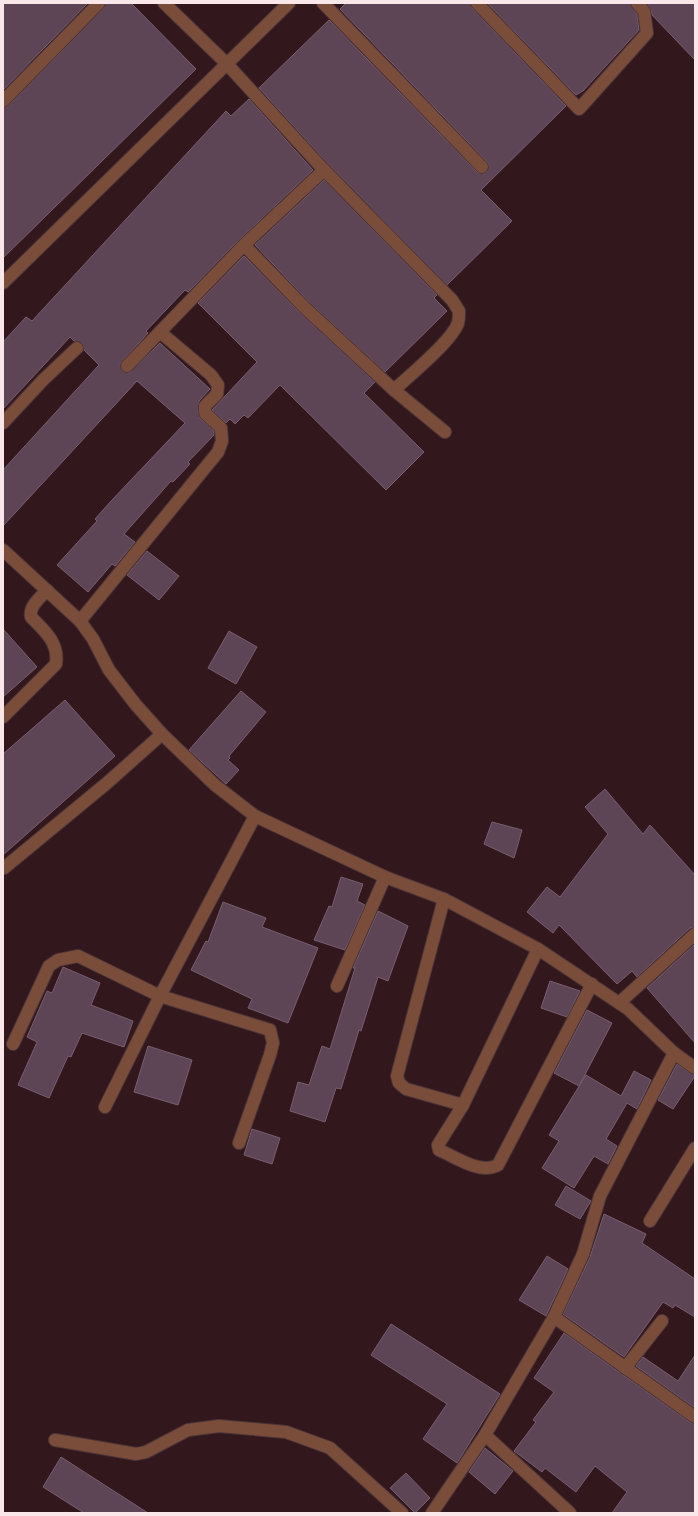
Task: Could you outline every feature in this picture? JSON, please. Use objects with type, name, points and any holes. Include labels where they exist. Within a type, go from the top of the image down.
[{"type":"street","points":[[3,101],[99,3]]},
{"type":"street","points":[[164,3],[226,63],[324,170],[452,300],[459,311],[458,323],[445,341],[424,363],[394,390]]},
{"type":"street","points":[[3,283],[289,3]]},
{"type":"street","points":[[323,3],[482,167]]},
{"type":"street","points":[[477,3],[579,109],[647,33],[644,11],[636,3]]},
{"type":"street","points":[[127,366],[244,245],[324,170]]},
{"type":"street","points":[[244,245],[304,307],[394,390],[445,432]]},
{"type":"street","points":[[80,621],[218,452],[222,441],[221,428],[205,413],[205,406],[217,394],[218,385],[211,375],[160,332]]},
{"type":"street","points":[[3,422],[43,380],[77,348]]},
{"type":"street","points":[[3,550],[80,621],[93,639],[109,670],[136,705],[162,734],[216,785],[255,816],[385,877],[444,899],[538,949],[619,1003],[674,1053],[694,1065]]},
{"type":"street","points":[[3,717],[56,664],[57,655],[55,644],[31,617],[30,612],[32,607],[47,590]]},
{"type":"street","points":[[4,868],[107,783],[162,734]]},
{"type":"street","points":[[105,1107],[160,996],[255,816]]},
{"type":"street","points":[[336,986],[385,877]]},
{"type":"street","points":[[444,899],[397,1076],[399,1083],[406,1089],[463,1105]]},
{"type":"street","points":[[619,1003],[695,934]]},
{"type":"street","points":[[538,949],[463,1105],[438,1145],[438,1149],[482,1168],[491,1168],[498,1165],[592,984]]},
{"type":"street","points":[[13,1044],[49,966],[63,959],[78,956],[160,996],[270,1030],[273,1043],[270,1055],[239,1143]]},
{"type":"street","points":[[432,1513],[485,1435],[554,1317],[583,1254],[600,1196],[674,1053]]},
{"type":"street","points":[[650,1220],[695,1148]]},
{"type":"street","points":[[554,1317],[695,1417]]},
{"type":"street","points":[[626,1368],[662,1321]]},
{"type":"street","points":[[55,1440],[136,1454],[146,1452],[188,1430],[218,1426],[286,1432],[330,1448],[402,1513]]},
{"type":"street","points":[[485,1435],[570,1513]]},
{"type":"building","points":[[3,3],[88,3],[3,90]]},
{"type":"building","points":[[106,3],[131,3],[196,69],[3,258],[3,108],[8,106],[104,8]]},
{"type":"building","points":[[346,3],[470,3],[472,8],[566,106],[481,190],[512,221],[447,285],[329,165],[259,88],[329,20],[477,172],[483,174],[487,172],[489,166],[487,162],[340,9]]},
{"type":"building","points":[[487,3],[630,3],[637,14],[639,30],[583,91],[576,95]]},
{"type":"building","points":[[647,3],[695,3],[695,60],[652,15]]},
{"type":"building","points":[[249,99],[313,170],[239,240],[188,292],[185,290],[146,331],[148,333],[120,364],[122,371],[129,373],[160,343],[210,389],[199,401],[198,413],[200,418],[214,431],[214,435],[188,462],[190,464],[173,482],[171,481],[124,534],[135,542],[115,566],[112,564],[88,592],[57,565],[97,521],[95,519],[112,500],[185,423],[137,381],[3,526],[3,470],[99,365],[84,350],[82,343],[74,341],[70,337],[3,409],[3,342],[26,317],[32,321],[226,111],[231,116]]},
{"type":"building","points":[[324,180],[437,295],[434,298],[447,311],[385,372],[309,302],[255,245]]},
{"type":"building","points":[[244,256],[299,312],[375,382],[364,393],[424,452],[386,490],[280,385],[248,418],[244,415],[235,424],[230,419],[226,423],[212,410],[257,362],[198,303]]},
{"type":"building","points":[[147,551],[179,576],[159,600],[127,575]]},
{"type":"building","points":[[3,629],[37,667],[3,697]]},
{"type":"building","points":[[229,631],[257,647],[236,684],[208,668]]},
{"type":"building","points":[[241,691],[266,712],[229,756],[230,758],[228,760],[239,770],[226,784],[189,750]]},
{"type":"building","points":[[65,700],[115,756],[3,855],[3,754]]},
{"type":"building","points":[[605,789],[643,834],[650,825],[695,875],[695,927],[690,928],[637,977],[632,971],[617,984],[559,925],[553,933],[527,912],[547,887],[560,897],[608,834],[585,807]]},
{"type":"building","points":[[492,822],[522,830],[514,858],[484,844]]},
{"type":"building","points":[[341,877],[363,884],[357,901],[365,905],[345,950],[314,940],[329,906],[332,907]]},
{"type":"building","points":[[223,902],[266,918],[262,927],[318,948],[288,1023],[248,1008],[252,999],[191,970],[206,941],[208,942]]},
{"type":"building","points":[[378,911],[408,926],[388,981],[378,977],[361,1031],[359,1030],[341,1089],[336,1088],[325,1122],[290,1111],[298,1082],[309,1085],[322,1046],[330,1049],[355,968],[353,968]]},
{"type":"building","points":[[695,944],[695,1043],[647,988]]},
{"type":"building","points":[[63,967],[100,983],[91,1005],[133,1021],[124,1047],[82,1033],[71,1057],[68,1056],[49,1098],[18,1085],[37,1042],[27,1037],[47,991],[52,993]]},
{"type":"building","points":[[550,981],[580,991],[567,1017],[541,1008]]},
{"type":"building","points":[[587,1010],[612,1023],[579,1086],[554,1073]]},
{"type":"building","points":[[148,1046],[192,1060],[178,1105],[134,1092]]},
{"type":"building","points":[[677,1064],[695,1076],[673,1109],[658,1100]]},
{"type":"building","points":[[634,1071],[651,1080],[637,1109],[627,1103],[606,1139],[617,1146],[608,1164],[594,1156],[574,1188],[542,1168],[559,1141],[549,1135],[586,1075],[621,1096]]},
{"type":"building","points":[[252,1129],[280,1138],[272,1164],[244,1155]]},
{"type":"building","points":[[566,1186],[591,1201],[580,1219],[555,1205]]},
{"type":"building","points":[[604,1214],[646,1234],[642,1243],[695,1279],[695,1317],[675,1305],[673,1308],[663,1302],[624,1357],[563,1314],[590,1257]]},
{"type":"building","points":[[547,1256],[568,1269],[546,1316],[519,1300]]},
{"type":"building","points":[[391,1324],[500,1394],[457,1463],[423,1439],[447,1404],[371,1355]]},
{"type":"building","points":[[564,1333],[691,1423],[695,1424],[695,1513],[612,1513],[627,1492],[595,1466],[576,1492],[545,1468],[542,1472],[514,1451],[536,1422],[533,1420],[554,1392],[534,1378]]},
{"type":"building","points":[[695,1355],[695,1408],[636,1366],[643,1357],[678,1381]]},
{"type":"building","points":[[485,1448],[513,1471],[495,1494],[469,1472]]},
{"type":"building","points":[[61,1457],[148,1513],[84,1513],[43,1487]]},
{"type":"building","points":[[406,1473],[430,1498],[415,1513],[390,1488]]}]
